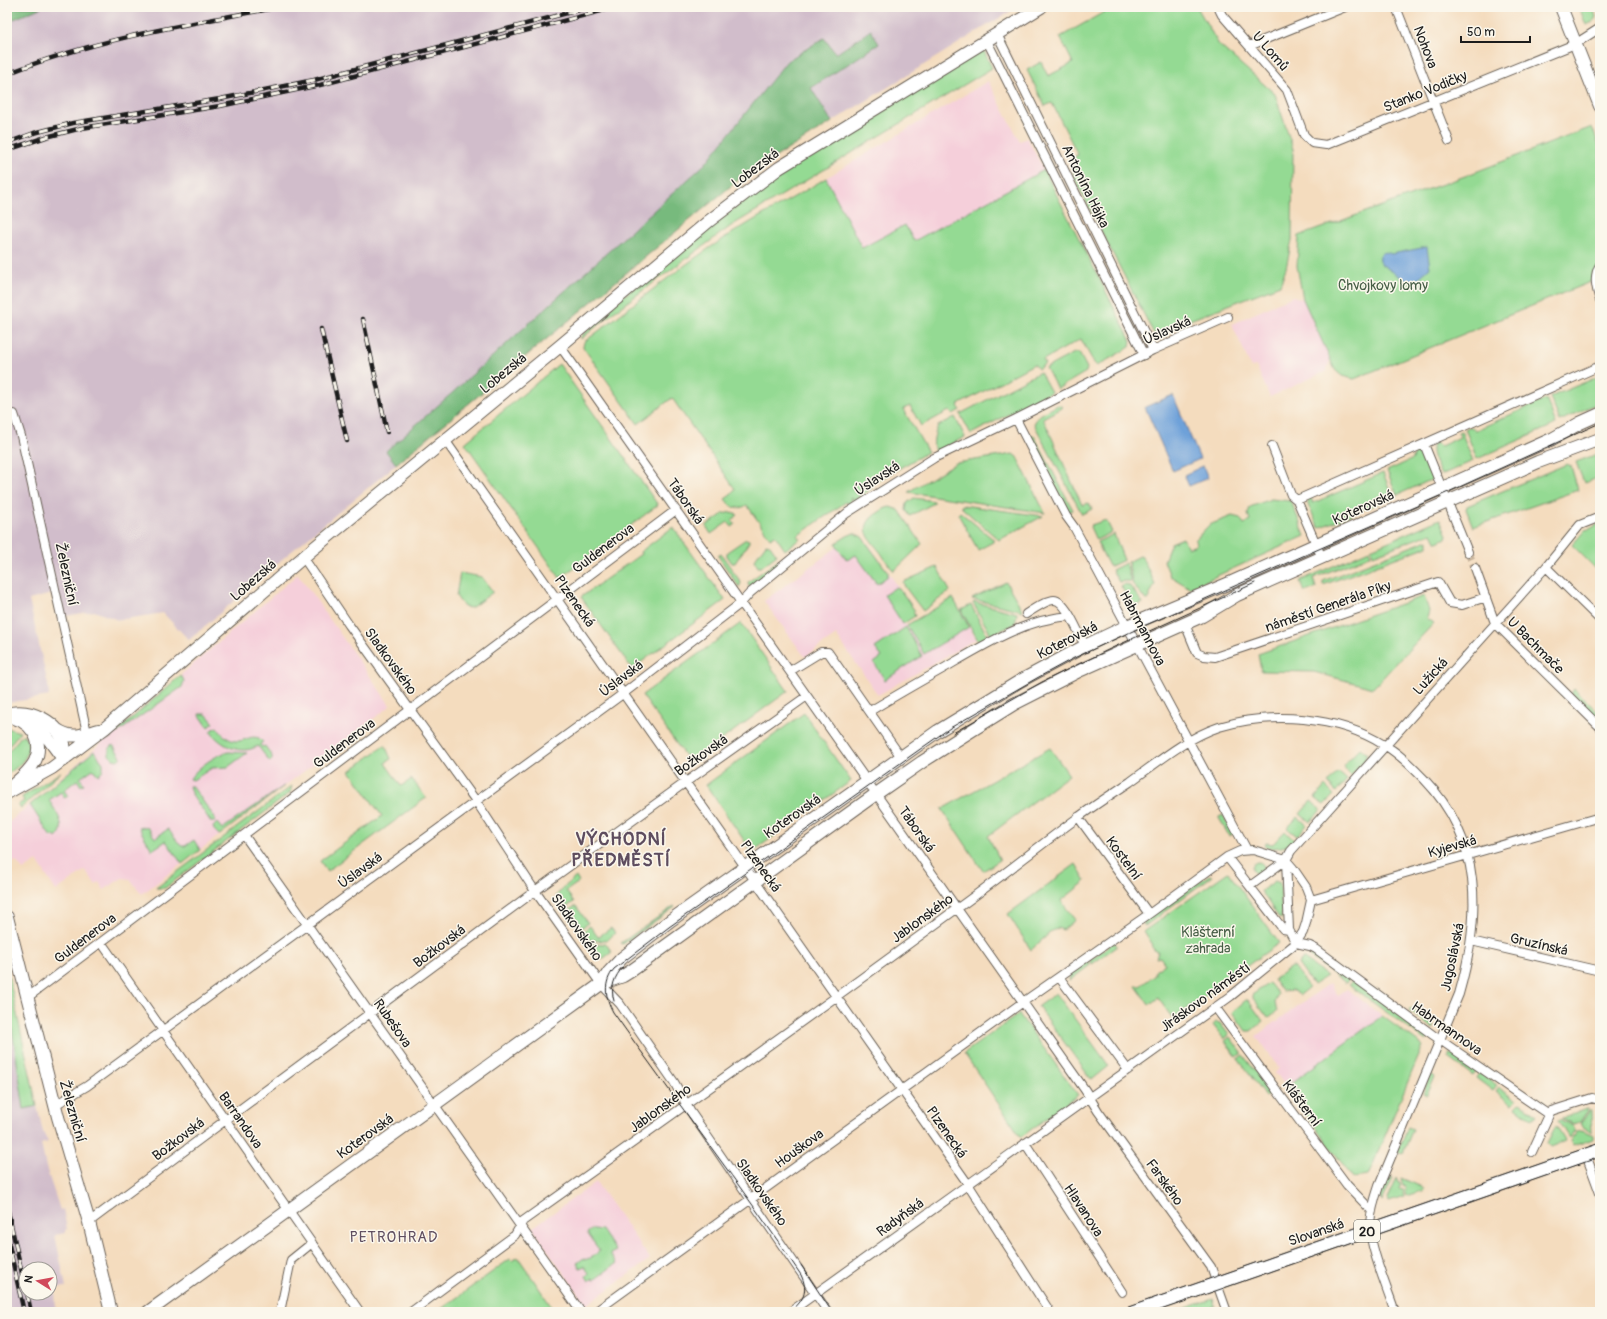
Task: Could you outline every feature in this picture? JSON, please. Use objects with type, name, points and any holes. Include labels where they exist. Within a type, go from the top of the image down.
[{"type":"main road","name":"Slovanská","points":[[1134,1312],[1600,1150]]},
{"type":"street","name":"Lobezská","points":[[7,792],[36,778],[64,760],[88,737],[105,728],[303,557],[560,346],[709,221],[778,168],[1041,7]]},
{"type":"street","name":"U Lomů","points":[[1218,7],[1222,15],[1287,90],[1298,116]]},
{"type":"street","points":[[1248,46],[1345,7]]},
{"type":"street","name":"Nohova","points":[[1396,7],[1449,141]]},
{"type":"street","points":[[1561,7],[1600,106]]},
{"type":"street","name":"Stanko Vodičky","points":[[1298,116],[1304,135],[1312,143],[1326,145],[1575,44],[1600,28]]},
{"type":"street","name":"Antonína Hájka","points":[[992,37],[1153,350]]},
{"type":"street","name":"Antonína Hájka","points":[[992,37],[1144,354]]},
{"type":"street","points":[[1600,265],[1597,270],[1596,286],[1600,300]]},
{"type":"street","name":"Úslavská","points":[[55,1105],[87,1086],[624,694],[742,603],[750,592],[847,513],[866,500],[934,458],[1016,419],[1144,354],[1228,317]]},
{"type":"street","name":"Táborská","points":[[560,346],[1023,1002]]},
{"type":"street","points":[[1297,500],[1600,366]]},
{"type":"street","name":"Železniční","points":[[14,414],[22,443],[88,737]]},
{"type":"street","name":"Koterovská","points":[[601,984],[609,972],[622,958],[671,920],[901,757],[964,714],[1020,681],[1085,646],[1127,626],[1232,582],[1552,439],[1580,423],[1600,414]]},
{"type":"street","name":"Habrmannova","points":[[1016,419],[1066,516],[1074,527],[1247,850]]},
{"type":"street","name":"Koterovská","points":[[148,1312],[601,984],[623,976],[631,971],[876,794],[922,762],[1014,704],[1081,670],[1202,616],[1238,595],[1538,462],[1600,439]]},
{"type":"street","name":"Plzenecká","points":[[445,440],[968,1184],[1050,1312]]},
{"type":"street","points":[[1424,444],[1468,552]]},
{"type":"street","points":[[1272,446],[1290,495],[1297,500],[1322,558]]},
{"type":"street","name":"Guldenerova","points":[[28,997],[676,510]]},
{"type":"street","name":"Lužická","points":[[1286,860],[1291,851],[1546,567],[1580,525],[1600,517]]},
{"type":"street","name":"Sladkovského","points":[[303,557],[348,625],[476,801],[535,891],[601,984],[620,1004],[674,1082],[686,1104],[828,1312]]},
{"type":"street","points":[[1546,567],[1600,620]]},
{"type":"street","name":"U Bachmače","points":[[1475,568],[1495,623],[1600,727]]},
{"type":"street","name":"náměstí Generála Píky","points":[[1184,624],[1197,653],[1204,656],[1215,657],[1438,582],[1450,602],[1462,605],[1486,597]]},
{"type":"street","points":[[1026,614],[1052,600],[1056,600],[1062,604],[1070,616],[1085,646]]},
{"type":"street","points":[[870,711],[992,640],[1031,624],[1056,617],[1070,616]]},
{"type":"street","points":[[790,671],[821,652],[828,652],[901,757]]},
{"type":"street","name":"Božkovská","points":[[89,1222],[535,891],[808,696]]},
{"type":"street","points":[[7,715],[28,713],[38,716],[68,736],[88,737]]},
{"type":"street","points":[[7,715],[24,718],[38,726],[64,760]]},
{"type":"street","points":[[7,715],[22,720],[29,725],[34,733],[38,747],[33,764],[7,792]]},
{"type":"street","name":"Jablonského","points":[[411,1312],[515,1235],[524,1221],[958,909],[1078,817],[1188,740],[1220,727],[1270,717],[1320,720],[1356,731],[1368,737]]},
{"type":"street","points":[[47,722],[62,739],[64,760]]},
{"type":"street","name":"Jugoslávská","points":[[1368,737],[1385,745],[1410,765],[1436,793],[1457,828],[1468,855],[1474,896],[1471,941],[1459,994],[1379,1186],[1372,1211],[1370,1237],[1395,1312]]},
{"type":"street","name":"Kostelní","points":[[1078,817],[1149,914]]},
{"type":"street","name":"Kyjevská","points":[[1311,900],[1600,817]]},
{"type":"street","name":"Rubešova","points":[[244,835],[581,1312]]},
{"type":"street","points":[[1090,1098],[1023,1002],[1149,914],[1227,857],[1240,851],[1247,850],[1286,860],[1306,887],[1311,900]]},
{"type":"street","points":[[1227,857],[1283,928],[1289,930]]},
{"type":"street","points":[[1250,886],[1286,860]]},
{"type":"street","points":[[1286,860],[1289,930],[1296,943]]},
{"type":"street","name":"Jiráskovo náměstí","points":[[1025,1142],[1090,1098],[1254,979],[1296,943],[1303,932],[1311,900]]},
{"type":"street","name":"Železniční","points":[[7,918],[55,1105],[89,1222],[111,1312]]},
{"type":"street","name":"Gruzínská","points":[[1471,941],[1600,971]]},
{"type":"street","name":"Barrandova","points":[[101,942],[360,1312]]},
{"type":"street","name":"Habrmannova","points":[[1296,943],[1316,949],[1440,1040],[1549,1115]]},
{"type":"street","points":[[1059,976],[1128,1070]]},
{"type":"street","name":"Houškova","points":[[595,1312],[1023,1002]]},
{"type":"street","name":"Klášterní","points":[[1215,1007],[1347,1185],[1372,1211]]},
{"type":"street","name":"Farského","points":[[1090,1098],[1211,1266],[1227,1312]]},
{"type":"street","points":[[1532,1152],[1551,1111],[1592,1098],[1600,1100]]},
{"type":"street","name":"Radyňská","points":[[790,1312],[1025,1142]]},
{"type":"street","name":"Hlavanova","points":[[1025,1142],[1122,1292]]},
{"type":"street","points":[[1586,1155],[1600,1193]]},
{"type":"street","points":[[280,1312],[291,1260],[312,1243]]},
{"type":"shaded area","points":[[42,7],[1017,7],[737,181],[287,555],[189,640],[163,613],[118,620],[94,611],[61,617],[55,593],[29,600],[48,685],[49,696],[7,703],[7,22]]},
{"type":"shaded area","points":[[988,81],[1020,141],[1027,138],[1044,170],[914,241],[862,248],[826,178]]},
{"type":"shaded area","points":[[1293,296],[1303,299],[1330,360],[1326,371],[1270,397],[1256,366],[1251,367],[1232,324]]},
{"type":"shaded area","points":[[854,533],[862,537],[867,542],[912,606],[903,624],[907,625],[953,598],[976,639],[878,695],[836,635],[805,657],[764,601],[837,547],[836,543]]},
{"type":"shaded area","points":[[298,574],[390,705],[389,707],[142,894],[130,879],[122,878],[104,890],[99,882],[96,885],[85,870],[56,891],[37,861],[23,870],[16,861],[12,863],[7,862],[7,824]]},
{"type":"shaded area","points":[[7,968],[43,1132],[48,1142],[41,1144],[46,1167],[60,1210],[63,1209],[67,1229],[65,1230],[65,1233],[55,1235],[66,1287],[58,1288],[58,1261],[18,1261],[18,1301],[56,1301],[56,1312],[7,1312]]},
{"type":"shaded area","points":[[1330,983],[1338,995],[1347,989],[1382,1016],[1286,1087],[1275,1072],[1279,1068],[1256,1036]]},
{"type":"shaded area","points":[[596,1182],[650,1259],[586,1305],[532,1228]]},
{"type":"green space","points":[[7,7],[42,7],[7,22]]},
{"type":"green space","points":[[1113,7],[1197,7],[1219,45],[1275,94],[1293,149],[1292,240],[1286,268],[1280,285],[1154,334],[1074,178],[1072,158],[1078,155],[1052,103],[1045,106],[1027,70],[1041,62],[1048,76],[1073,63],[1060,37]]},
{"type":"green space","points":[[1579,7],[1595,7],[1593,8],[1596,17],[1593,22],[1586,25]]},
{"type":"green space","points":[[871,30],[879,44],[811,88],[832,122],[737,181],[396,464],[386,451],[705,164],[787,61],[824,38],[836,54]]},
{"type":"green space","points":[[981,50],[984,51],[992,68],[731,226],[619,308],[581,339],[581,336],[621,298],[784,169]]},
{"type":"green space","name":"Chvojkovy lomy","points":[[1592,127],[1600,148],[1600,265],[1595,280],[1354,379],[1342,376],[1335,370],[1303,299],[1297,266],[1299,236],[1465,176]]},
{"type":"green space","points":[[1044,170],[1131,341],[1130,347],[1097,366],[1081,339],[1043,360],[1045,364],[1038,369],[1034,364],[958,405],[960,410],[953,414],[949,411],[921,426],[910,406],[903,409],[928,452],[870,485],[872,488],[854,501],[851,498],[851,502],[848,504],[846,502],[797,536],[800,539],[785,550],[775,535],[770,538],[747,505],[737,508],[725,499],[732,494],[735,489],[672,398],[638,424],[583,347],[584,342],[695,258],[745,225],[826,178],[862,248],[905,225],[914,241]]},
{"type":"green space","points":[[1074,353],[1079,353],[1087,368],[1086,372],[1057,389],[1046,368]]},
{"type":"green space","points":[[559,364],[658,505],[560,578],[465,443]]},
{"type":"green space","points":[[1040,372],[1051,392],[971,434],[960,414]]},
{"type":"green space","points":[[1600,376],[1600,402],[1560,421],[1550,397]]},
{"type":"green space","points":[[1546,399],[1556,424],[1477,459],[1465,429],[1468,427],[1476,430]]},
{"type":"green space","points":[[1058,405],[1063,407],[1043,418],[1082,505],[1089,503],[1092,509],[1082,514],[1034,424],[1038,416]]},
{"type":"green space","points":[[955,417],[965,437],[935,452],[934,439],[938,426]]},
{"type":"green space","points":[[1461,431],[1473,461],[1441,475],[1435,463],[1432,446],[1434,442],[1441,446],[1460,437],[1458,432]]},
{"type":"green space","points":[[1030,434],[1034,436],[1073,510],[1069,512],[1027,436]]},
{"type":"green space","points":[[1415,451],[1422,454],[1425,458],[1433,479],[1397,495],[1387,471],[1413,459]]},
{"type":"green space","points":[[1600,453],[1600,477],[1584,483],[1576,462]]},
{"type":"green space","points":[[1013,454],[1017,457],[1045,513],[908,492],[956,463]]},
{"type":"green space","points":[[1567,464],[1571,466],[1578,490],[1473,527],[1466,509],[1467,506]]},
{"type":"green space","points":[[1383,473],[1393,497],[1319,528],[1308,505],[1308,499],[1311,498],[1313,503]]},
{"type":"green space","points":[[914,498],[934,501],[934,503],[910,516],[906,510],[907,503]]},
{"type":"green space","points":[[1271,499],[1291,501],[1305,536],[1190,588],[1170,576],[1164,561],[1171,543],[1183,538],[1188,548],[1196,545],[1195,540],[1209,525],[1232,516],[1240,518],[1244,524],[1250,521],[1248,514],[1250,507]]},
{"type":"green space","points":[[962,505],[1043,516],[999,540],[961,507]]},
{"type":"green space","points":[[890,507],[899,510],[922,544],[894,571],[867,534],[866,529],[870,519],[886,508]]},
{"type":"green space","points":[[732,512],[738,515],[732,520],[735,525],[732,527],[728,522],[711,534],[706,526],[723,514]]},
{"type":"green space","points":[[960,512],[993,539],[993,542],[978,550],[958,514]]},
{"type":"green space","points":[[1440,519],[1447,535],[1446,538],[1438,542],[1432,533],[1373,555],[1371,549]]},
{"type":"green space","points":[[1106,520],[1112,532],[1096,540],[1090,527],[1091,525]]},
{"type":"green space","points":[[1600,523],[1600,573],[1572,545],[1586,529],[1588,530]]},
{"type":"green space","points":[[673,527],[725,600],[632,669],[581,597],[641,554],[640,552]]},
{"type":"green space","points":[[854,533],[862,537],[888,572],[888,576],[877,584],[856,555],[847,560],[837,547],[836,543]]},
{"type":"green space","points":[[1114,534],[1124,560],[1109,566],[1097,542]]},
{"type":"green space","points":[[746,539],[749,540],[749,542],[735,563],[732,563],[727,556],[727,552]]},
{"type":"green space","points":[[1428,540],[1428,546],[1323,585],[1323,581]]},
{"type":"green space","points":[[766,544],[770,545],[777,555],[761,567],[758,567],[754,560]]},
{"type":"green space","points":[[1369,550],[1371,555],[1313,578],[1316,588],[1305,592],[1300,581]]},
{"type":"green space","points":[[721,554],[740,581],[741,583],[739,587],[718,556]]},
{"type":"green space","points":[[1140,556],[1142,557],[1155,584],[1147,601],[1133,585],[1128,562]]},
{"type":"green space","points":[[779,560],[782,562],[749,587],[748,582]]},
{"type":"green space","points":[[1126,563],[1131,582],[1119,582],[1112,570]]},
{"type":"green space","points":[[937,567],[950,591],[923,611],[903,582]]},
{"type":"green space","points":[[460,573],[482,577],[493,592],[471,608],[464,607],[456,596]]},
{"type":"green space","points":[[1006,582],[1023,611],[972,599]]},
{"type":"green space","points":[[1125,584],[1129,585],[1143,603],[1136,606],[1129,600],[1121,586]]},
{"type":"green space","points":[[896,587],[899,588],[915,611],[913,612],[915,616],[903,624],[884,595]]},
{"type":"green space","points":[[1424,596],[1429,611],[1427,618],[1434,623],[1373,688],[1314,672],[1261,671],[1258,654]]},
{"type":"green space","points":[[953,598],[969,627],[924,654],[907,625]]},
{"type":"green space","points":[[973,603],[1017,613],[1015,624],[991,635]]},
{"type":"green space","points":[[971,605],[988,637],[979,642],[961,610]]},
{"type":"green space","points":[[741,623],[788,691],[690,763],[642,695]]},
{"type":"green space","points":[[906,627],[922,656],[885,680],[874,663],[882,657],[875,648]]},
{"type":"green space","points":[[181,675],[184,681],[182,687],[107,740]]},
{"type":"green space","points":[[1574,689],[1600,714],[1600,721],[1571,694]]},
{"type":"green space","points":[[804,713],[851,781],[752,852],[706,785]]},
{"type":"green space","points":[[199,714],[206,714],[214,723],[208,727]]},
{"type":"green space","points":[[217,727],[225,736],[235,741],[253,737],[259,738],[263,742],[260,744],[262,747],[265,746],[272,756],[272,760],[270,762],[258,746],[252,749],[238,750],[226,745],[210,731]]},
{"type":"green space","points":[[7,728],[20,732],[7,748]]},
{"type":"green space","points":[[23,734],[27,740],[28,751],[23,761],[9,773],[7,771],[7,753]]},
{"type":"green space","points":[[113,745],[121,757],[118,760],[113,759],[109,755],[109,749]]},
{"type":"green space","points":[[385,745],[391,759],[385,763],[401,786],[412,779],[426,798],[327,871],[320,861],[382,816],[350,771]]},
{"type":"green space","points":[[1050,748],[1069,775],[988,836],[1000,860],[983,871],[942,809]]},
{"type":"green space","points":[[1360,748],[1367,754],[1364,761],[1351,776],[1343,766]]},
{"type":"green space","points":[[94,751],[103,763],[103,771],[98,775],[93,769],[80,778],[84,784],[81,786],[77,780],[64,790],[68,796],[65,798],[61,792],[49,800],[60,819],[61,824],[60,834],[56,838],[54,835],[51,837],[30,805]]},
{"type":"green space","points":[[229,752],[247,753],[228,767],[212,768],[193,780],[190,779],[207,762],[219,755]]},
{"type":"green space","points":[[61,772],[21,808],[18,805],[24,801],[22,797]]},
{"type":"green space","points":[[1338,772],[1347,780],[1336,792],[1328,783]]},
{"type":"green space","points":[[189,786],[192,786],[215,818],[215,822],[211,822],[191,793]]},
{"type":"green space","points":[[284,786],[221,834],[219,835],[214,830],[213,827],[217,823],[222,829]]},
{"type":"green space","points":[[292,786],[290,793],[165,888],[156,888]]},
{"type":"green space","points":[[1325,786],[1334,795],[1324,805],[1315,798]]},
{"type":"green space","points":[[1311,801],[1321,810],[1310,822],[1300,814]]},
{"type":"green space","points":[[1223,815],[1233,834],[1229,836],[1219,818]]},
{"type":"green space","points":[[1298,817],[1307,825],[1297,836],[1287,828]]},
{"type":"green space","points":[[139,828],[148,828],[155,838],[168,829],[181,846],[185,846],[194,840],[200,850],[182,864],[166,841],[152,850]]},
{"type":"green space","points":[[1285,831],[1294,840],[1281,847],[1265,847],[1266,843],[1273,844]]},
{"type":"green space","points":[[1260,862],[1263,863],[1263,873],[1256,874],[1253,873],[1252,866],[1253,863]]},
{"type":"green space","points":[[1076,864],[1086,881],[1061,901],[1075,920],[1063,930],[1058,928],[1052,931],[1031,950],[1008,914]]},
{"type":"green space","name":"Klášterní zahrada","points":[[1228,872],[1279,943],[1173,1019],[1158,998],[1149,1005],[1136,986],[1140,986],[1155,975],[1155,971],[1165,964],[1160,957],[1156,958],[1158,952],[1156,952],[1152,947],[1153,945],[1144,931]]},
{"type":"green space","points":[[1209,875],[1212,876],[1145,926],[1142,922]]},
{"type":"green space","points":[[576,877],[579,882],[566,891],[574,902],[565,908],[556,896]]},
{"type":"green space","points":[[1275,881],[1280,883],[1282,919],[1279,918],[1261,891]]},
{"type":"green space","points":[[576,906],[588,923],[580,929],[567,911]]},
{"type":"green space","points":[[674,906],[675,907],[623,944],[621,943]]},
{"type":"green space","points":[[590,926],[598,937],[611,928],[615,933],[607,941],[587,940],[582,932]]},
{"type":"green space","points":[[1114,942],[1117,946],[1092,964],[1089,960]]},
{"type":"green space","points":[[589,943],[606,944],[612,952],[604,958],[600,958]]},
{"type":"green space","points":[[1311,951],[1350,979],[1346,983],[1310,957]]},
{"type":"green space","points":[[1302,959],[1327,976],[1313,985],[1298,964]]},
{"type":"green space","points":[[1087,961],[1090,965],[1069,981],[1070,974]]},
{"type":"green space","points":[[1291,967],[1294,967],[1309,988],[1300,995],[1292,990],[1282,991],[1274,980]]},
{"type":"green space","points":[[7,968],[37,1106],[24,1109],[7,995]]},
{"type":"green space","points":[[1352,981],[1429,1036],[1426,1041],[1349,985]]},
{"type":"green space","points":[[1269,983],[1278,994],[1275,1003],[1277,1011],[1268,1018],[1252,995]]},
{"type":"green space","points":[[1056,993],[1109,1066],[1093,1079],[1090,1078],[1038,1006]]},
{"type":"green space","points":[[1248,1000],[1263,1021],[1251,1031],[1246,1031],[1232,1012]]},
{"type":"green space","points":[[1411,1008],[1433,1024],[1433,1029],[1409,1011]]},
{"type":"green space","points":[[1019,1014],[1078,1095],[1021,1137],[964,1053]]},
{"type":"green space","points":[[1382,1016],[1423,1046],[1368,1176],[1353,1178],[1286,1087]]},
{"type":"green space","points":[[1216,1022],[1220,1023],[1229,1035],[1224,1039],[1213,1025]]},
{"type":"green space","points":[[1230,1037],[1242,1053],[1237,1057],[1225,1041]]},
{"type":"green space","points":[[1449,1054],[1455,1055],[1477,1071],[1473,1076],[1449,1058]]},
{"type":"green space","points":[[1243,1055],[1272,1093],[1266,1097],[1238,1059]]},
{"type":"green space","points":[[1479,1073],[1497,1086],[1493,1091],[1476,1078]]},
{"type":"green space","points":[[1431,1074],[1435,1077],[1427,1095],[1423,1093]]},
{"type":"green space","points":[[1499,1088],[1517,1100],[1513,1105],[1496,1092]]},
{"type":"green space","points":[[1520,1103],[1537,1115],[1532,1119],[1516,1107]]},
{"type":"green space","points":[[1587,1108],[1588,1110],[1580,1122],[1574,1124],[1561,1118]]},
{"type":"green space","points":[[1590,1110],[1592,1132],[1583,1127],[1581,1123]]},
{"type":"green space","points":[[1559,1119],[1573,1126],[1575,1130],[1569,1138],[1558,1121]]},
{"type":"green space","points":[[1556,1126],[1565,1141],[1550,1147],[1547,1144]]},
{"type":"green space","points":[[1408,1127],[1413,1129],[1403,1153],[1398,1151]]},
{"type":"green space","points":[[1582,1130],[1593,1135],[1593,1139],[1573,1146],[1570,1141],[1577,1131]]},
{"type":"green space","points":[[1393,1177],[1382,1202],[1379,1197],[1386,1179]]},
{"type":"green space","points":[[1397,1177],[1401,1186],[1399,1187],[1400,1190],[1402,1189],[1404,1197],[1389,1202],[1388,1199]]},
{"type":"green space","points":[[1401,1178],[1424,1188],[1424,1190],[1406,1196],[1404,1189],[1406,1188],[1405,1185],[1403,1186]]},
{"type":"green space","points":[[593,1229],[602,1230],[616,1251],[610,1254],[617,1263],[594,1280],[593,1278],[589,1281],[586,1276],[589,1273],[584,1266],[580,1268],[577,1263],[584,1258],[585,1260],[589,1259],[600,1251],[587,1233]]},
{"type":"green space","points":[[518,1257],[551,1306],[552,1312],[437,1312],[510,1259],[512,1261]]},
{"type":"green space","points":[[1213,1299],[1215,1306],[1199,1312],[1174,1312]]},
{"type":"water","points":[[1427,247],[1430,268],[1415,281],[1405,280],[1381,264],[1380,261],[1381,254],[1385,252],[1391,254]]},
{"type":"water","points":[[1173,395],[1200,459],[1173,471],[1145,407]]},
{"type":"water","points":[[1203,466],[1208,478],[1189,486],[1184,475]]},
{"type":"tunnel","points":[[1468,552],[1475,568]]},
{"type":"tram line","points":[[790,1312],[803,1296],[804,1286],[801,1275],[755,1208],[613,1012],[608,1001],[606,990],[610,974],[614,969],[669,927],[950,728],[1037,678],[1074,658],[1146,625],[1444,494],[1600,423]]},
{"type":"tram line","points":[[953,733],[1042,682],[1112,648],[1255,583]]},
{"type":"tram line","points":[[614,1001],[612,992],[614,983],[617,975],[623,967]]},
{"type":"tram line","points":[[1114,1312],[1600,1143]]},
{"type":"tram line","points":[[1155,1312],[1600,1157]]},
{"type":"tram line","points":[[801,1265],[832,1312]]},
{"type":"railway","points":[[7,74],[73,51],[107,42],[176,26],[280,7]]},
{"type":"railway","points":[[7,143],[34,133],[73,123],[220,99],[314,80],[590,7]]},
{"type":"railway","points":[[7,150],[46,137],[82,128],[220,106],[320,85],[616,7]]},
{"type":"railway","points":[[363,319],[387,432]]},
{"type":"railway","points":[[321,329],[347,441]]},
{"type":"railway","points":[[7,1207],[19,1261]]},
{"type":"railway","points":[[7,1236],[24,1312]]},
{"type":"railway","points":[[29,1301],[31,1312]]},
{"type":"district","name":"VÝCHODNÍ PŘEDMĚSTÍ","points":[[621,849]]},
{"type":"district","name":"PETROHRAD","points":[[394,1237]]}]
